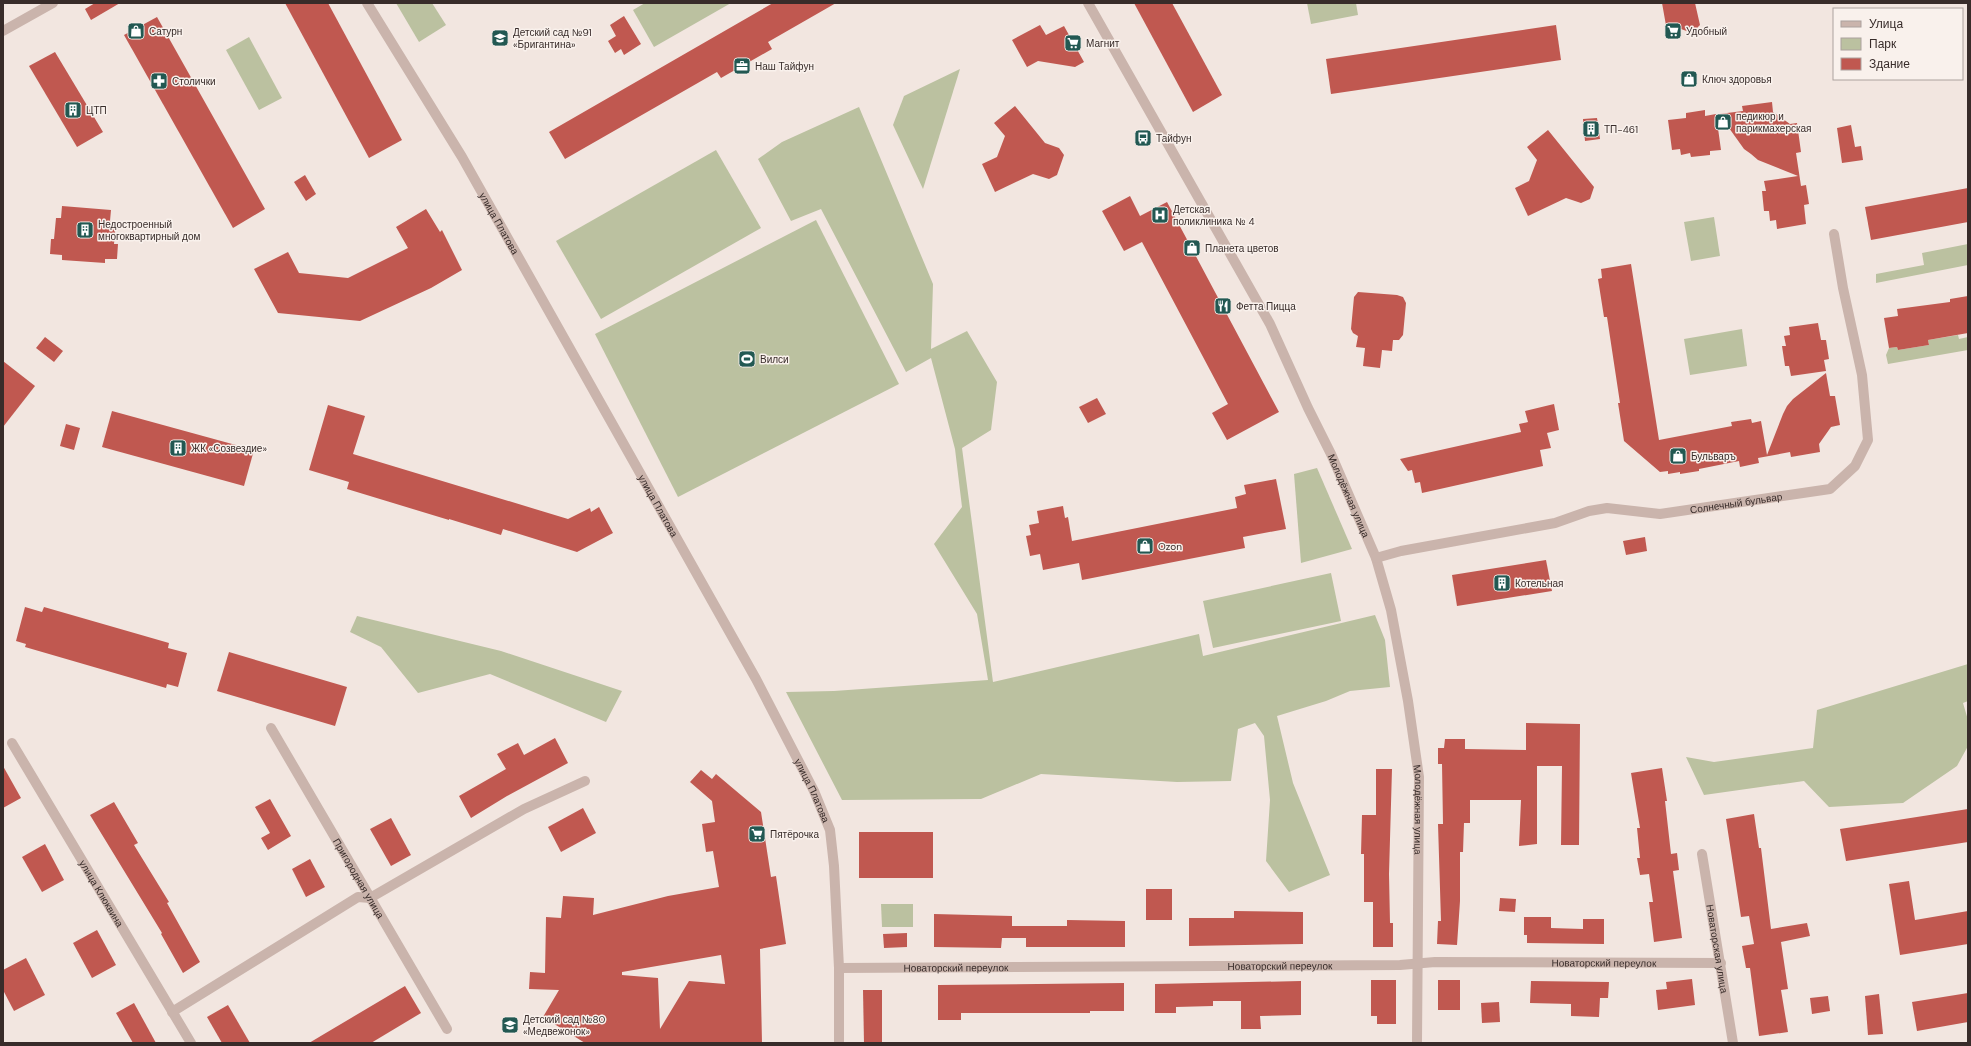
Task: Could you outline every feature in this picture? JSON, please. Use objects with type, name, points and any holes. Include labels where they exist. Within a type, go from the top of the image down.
[{"type":"street","points":[[3,31],[53,3]]},
{"type":"street","name":"улица Платова","points":[[367,3],[462,157],[756,680],[814,791],[830,830],[834,866],[839,968],[839,1043]]},
{"type":"street","name":"Молодёжная улица","points":[[1088,3],[1270,324],[1308,408],[1331,454],[1376,558],[1393,617],[1408,701],[1419,777],[1417,1043]]},
{"type":"street","name":"Солнечный бульвар","points":[[1376,558],[1401,551],[1555,523],[1589,511],[1607,508],[1660,514],[1830,489],[1855,466],[1868,440],[1862,375],[1843,288],[1834,234]]},
{"type":"street","name":"Пригородная улица","points":[[271,728],[447,1029]]},
{"type":"street","name":"улица Клюквина","points":[[12,743],[191,1043]]},
{"type":"street","points":[[172,1012],[358,897],[370,898],[524,809],[585,781]]},
{"type":"street","name":"Новаторская улица","points":[[1702,854],[1733,1043]]},
{"type":"street","name":"Новаторский переулок","points":[[839,968],[1417,964],[1435,962],[1721,963]]},
{"type":"green space","points":[[396,3],[432,3],[446,25],[419,42]]},
{"type":"green space","points":[[645,3],[731,3],[654,47],[633,10]]},
{"type":"green space","points":[[1307,3],[1356,3],[1358,15],[1311,24]]},
{"type":"green space","points":[[249,37],[282,98],[259,110],[226,50]]},
{"type":"green space","points":[[960,69],[923,189],[893,125],[904,96]]},
{"type":"green space","points":[[859,107],[933,284],[931,349],[967,331],[997,382],[991,430],[962,448],[993,682],[1199,634],[1203,656],[1375,615],[1385,640],[1390,687],[1350,691],[1326,701],[1277,716],[1293,783],[1330,875],[1289,892],[1266,861],[1270,800],[1264,736],[1255,723],[1238,729],[1231,781],[1177,782],[1041,774],[981,799],[842,800],[786,692],[834,691],[988,680],[977,614],[934,544],[962,507],[955,449],[931,358],[906,372],[821,209],[791,221],[758,159],[782,142]]},
{"type":"green space","points":[[716,150],[761,228],[601,319],[556,241]]},
{"type":"green space","points":[[1714,217],[1720,256],[1691,261],[1684,222]]},
{"type":"green space","name":"Вилси","points":[[816,220],[899,384],[678,497],[595,334]]},
{"type":"green space","points":[[1968,244],[1968,265],[1876,283],[1876,274],[1924,265],[1922,253]]},
{"type":"green space","points":[[1742,329],[1747,366],[1690,375],[1684,339]]},
{"type":"green space","points":[[1958,335],[1959,339],[1968,337],[1968,350],[1888,364],[1886,355],[1889,348],[1897,347],[1898,350],[1929,345],[1928,340]]},
{"type":"green space","points":[[1317,468],[1352,549],[1301,563],[1294,474]]},
{"type":"green space","points":[[1331,573],[1341,621],[1213,648],[1203,601]]},
{"type":"green space","points":[[357,616],[501,651],[622,691],[606,722],[490,674],[418,693],[381,647],[350,632]]},
{"type":"green space","points":[[1968,664],[1968,701],[1963,703],[1968,720],[1968,746],[1957,766],[1903,803],[1829,807],[1804,781],[1704,795],[1686,757],[1714,762],[1813,748],[1817,710]]},
{"type":"green space","points":[[881,904],[913,904],[913,927],[882,927]]},
{"type":"building","points":[[95,3],[120,3],[91,20],[85,9]]},
{"type":"building","points":[[285,3],[328,3],[402,140],[369,158]]},
{"type":"building","points":[[773,3],[836,3],[768,42],[772,49],[721,78],[717,72],[565,159],[549,132]]},
{"type":"building","points":[[1134,3],[1172,3],[1222,95],[1193,112]]},
{"type":"building","points":[[1662,3],[1695,3],[1700,25],[1692,33],[1681,29],[1667,31]]},
{"type":"building","points":[[624,16],[641,44],[624,55],[621,49],[615,53],[608,41],[616,36],[610,25]]},
{"type":"building","points":[[157,17],[265,209],[233,228],[124,35]]},
{"type":"building","points":[[1040,25],[1046,35],[1064,26],[1084,62],[1075,67],[1038,61],[1027,67],[1012,40]]},
{"type":"building","points":[[1556,25],[1561,60],[1331,94],[1326,59]]},
{"type":"building","name":"ЦТП","points":[[55,52],[103,132],[77,147],[29,66]]},
{"type":"building","points":[[1772,102],[1773,112],[1790,124],[1797,123],[1801,152],[1796,153],[1801,186],[1806,185],[1809,204],[1804,205],[1806,224],[1777,229],[1776,220],[1770,221],[1769,211],[1764,211],[1762,191],[1766,191],[1764,181],[1798,176],[1758,160],[1744,149],[1719,114],[1743,111],[1742,106]]},
{"type":"building","points":[[1015,106],[1045,143],[1059,148],[1064,155],[1057,175],[1049,179],[1033,174],[995,192],[982,164],[997,157],[1005,136],[994,123]]},
{"type":"building","points":[[1705,110],[1705,116],[1716,114],[1721,150],[1710,151],[1710,155],[1691,157],[1690,153],[1681,155],[1680,149],[1672,150],[1668,120],[1686,118],[1686,113]]},
{"type":"building","name":"ТП-461","points":[[1597,118],[1600,139],[1585,141],[1583,119]]},
{"type":"building","points":[[1851,125],[1855,147],[1861,146],[1863,160],[1842,163],[1837,128]]},
{"type":"building","points":[[1548,130],[1594,187],[1590,199],[1581,203],[1566,198],[1528,216],[1515,188],[1529,181],[1537,160],[1527,147]]},
{"type":"building","points":[[305,175],[316,194],[306,201],[294,182]]},
{"type":"building","points":[[1968,188],[1968,222],[1871,240],[1865,207]]},
{"type":"building","points":[[1130,196],[1140,216],[1167,202],[1279,412],[1227,440],[1212,413],[1228,404],[1142,242],[1124,251],[1102,211]]},
{"type":"building","name":"Недостроенный многоквартирный дом","points":[[62,206],[111,210],[110,221],[116,222],[114,244],[118,244],[117,259],[105,259],[105,263],[62,260],[62,255],[50,254],[51,239],[54,239],[56,218],[61,218]]},
{"type":"building","points":[[426,209],[440,232],[442,230],[462,270],[431,288],[360,321],[278,313],[254,269],[288,252],[299,273],[348,278],[408,248],[396,227]]},
{"type":"building","points":[[1631,264],[1659,440],[1732,426],[1731,422],[1751,419],[1752,423],[1761,421],[1767,455],[1787,406],[1793,399],[1826,373],[1830,396],[1835,396],[1840,425],[1831,427],[1819,444],[1820,452],[1791,457],[1790,452],[1758,458],[1759,463],[1740,467],[1739,461],[1699,469],[1699,471],[1668,474],[1668,471],[1660,472],[1624,441],[1607,317],[1604,317],[1598,279],[1602,278],[1601,269]]},
{"type":"building","points":[[1358,292],[1397,295],[1403,297],[1406,303],[1403,335],[1399,340],[1393,340],[1392,351],[1382,350],[1380,368],[1363,366],[1365,348],[1356,347],[1358,336],[1353,333],[1351,329],[1354,297]]},
{"type":"building","points":[[1968,296],[1968,333],[1928,340],[1929,345],[1898,350],[1897,347],[1889,348],[1884,318],[1898,316],[1897,309],[1950,302],[1950,299]]},
{"type":"building","points":[[1818,323],[1821,340],[1826,340],[1829,359],[1824,360],[1826,371],[1791,376],[1789,366],[1785,366],[1782,346],[1786,346],[1784,336],[1790,335],[1789,327]]},
{"type":"building","points":[[45,337],[63,351],[54,362],[36,348]]},
{"type":"building","points":[[3,361],[35,386],[3,427]]},
{"type":"building","points":[[1097,398],[1106,414],[1088,423],[1079,407]]},
{"type":"building","points":[[1554,404],[1559,430],[1547,433],[1551,448],[1540,450],[1543,466],[1422,493],[1420,482],[1415,483],[1412,470],[1408,471],[1400,459],[1521,432],[1519,424],[1528,422],[1525,411]]},
{"type":"building","points":[[328,405],[365,416],[353,454],[568,519],[590,508],[591,512],[599,507],[613,533],[577,552],[503,529],[501,535],[347,489],[349,482],[309,470]]},
{"type":"building","name":"ЖК «Созвездие»","points":[[112,411],[254,450],[244,486],[102,447]]},
{"type":"building","points":[[66,424],[80,428],[74,450],[60,446]]},
{"type":"building","points":[[1276,479],[1286,529],[1243,537],[1245,548],[1082,580],[1079,563],[1043,570],[1040,554],[1030,556],[1026,536],[1031,535],[1029,525],[1039,523],[1037,511],[1063,506],[1065,518],[1068,517],[1072,541],[1237,508],[1235,497],[1246,494],[1244,485]]},
{"type":"building","points":[[1645,537],[1647,551],[1626,555],[1623,541]]},
{"type":"building","name":"Котельная","points":[[1546,560],[1552,591],[1457,606],[1452,575]]},
{"type":"building","points":[[25,607],[42,612],[44,607],[169,643],[168,648],[187,653],[178,687],[167,684],[166,688],[25,647],[26,644],[16,641]]},
{"type":"building","points":[[229,652],[347,687],[335,726],[217,691]]},
{"type":"building","points":[[1526,723],[1580,724],[1579,845],[1561,845],[1562,766],[1537,766],[1537,844],[1519,846],[1521,800],[1470,800],[1470,823],[1464,823],[1463,852],[1460,852],[1460,901],[1457,945],[1437,944],[1438,921],[1441,921],[1438,824],[1443,824],[1442,764],[1438,764],[1438,748],[1444,748],[1445,739],[1465,739],[1465,749],[1526,750]]},
{"type":"building","points":[[555,738],[568,763],[507,796],[471,818],[459,796],[506,769],[497,754],[518,743],[524,755]]},
{"type":"building","points":[[3,766],[21,798],[3,808]]},
{"type":"building","points":[[1662,768],[1667,801],[1665,801],[1671,854],[1677,853],[1679,870],[1673,871],[1682,938],[1654,942],[1649,902],[1653,902],[1649,874],[1640,875],[1637,858],[1640,858],[1637,828],[1640,828],[1631,773]]},
{"type":"building","points":[[1376,769],[1392,769],[1389,874],[1390,923],[1393,923],[1393,947],[1373,947],[1373,902],[1364,902],[1364,854],[1361,854],[1362,815],[1376,815]]},
{"type":"building","points":[[701,770],[712,779],[716,774],[761,812],[771,877],[776,876],[786,944],[760,949],[762,1043],[585,1043],[543,1017],[559,990],[529,989],[530,972],[545,973],[546,917],[561,918],[563,896],[594,898],[593,915],[668,896],[719,887],[713,851],[706,852],[702,824],[715,822],[712,801],[690,782]],"holes":[[[721,955],[725,984],[689,981],[660,1029],[658,978],[622,975],[622,972]]]},
{"type":"building","points":[[270,799],[291,836],[268,850],[261,838],[270,833],[255,807]]},
{"type":"building","points":[[114,802],[138,843],[134,845],[169,902],[167,903],[200,962],[183,973],[161,934],[162,933],[90,815]]},
{"type":"building","points":[[583,808],[596,833],[561,852],[548,827]]},
{"type":"building","points":[[1968,809],[1968,842],[1846,861],[1840,829]]},
{"type":"building","points":[[1754,814],[1759,848],[1761,848],[1771,929],[1807,923],[1810,936],[1781,942],[1788,989],[1781,990],[1788,1032],[1759,1036],[1750,968],[1746,968],[1742,946],[1754,944],[1749,916],[1741,917],[1726,819]]},
{"type":"building","points":[[391,818],[411,855],[391,866],[370,829]]},
{"type":"building","points":[[859,832],[933,832],[933,878],[859,878]]},
{"type":"building","points":[[45,844],[64,880],[42,892],[22,857]]},
{"type":"building","points":[[310,859],[325,887],[306,897],[292,869]]},
{"type":"building","points":[[1909,881],[1915,920],[1968,911],[1968,944],[1900,955],[1889,884]]},
{"type":"building","points":[[1146,889],[1172,889],[1172,920],[1146,920]]},
{"type":"building","points":[[1500,898],[1516,899],[1515,912],[1499,911]]},
{"type":"building","points":[[1234,911],[1303,912],[1303,944],[1189,946],[1189,918],[1234,918]]},
{"type":"building","points":[[934,914],[1012,916],[1012,926],[1067,926],[1067,920],[1125,921],[1125,947],[1026,947],[1026,938],[1002,938],[1001,948],[934,947]]},
{"type":"building","points":[[1524,917],[1551,917],[1551,928],[1583,929],[1583,919],[1604,919],[1604,944],[1527,943],[1527,935],[1524,935]]},
{"type":"building","points":[[97,930],[116,965],[92,978],[73,943]]},
{"type":"building","points":[[907,933],[907,947],[884,948],[883,934]]},
{"type":"building","points":[[26,958],[45,995],[14,1011],[3,990],[3,970]]},
{"type":"building","points":[[1692,979],[1695,1005],[1658,1010],[1656,990],[1667,989],[1666,982]]},
{"type":"building","points":[[1371,980],[1396,980],[1396,1024],[1377,1024],[1377,1016],[1371,1016]]},
{"type":"building","points":[[1438,980],[1460,980],[1460,1010],[1438,1010]]},
{"type":"building","points":[[1301,981],[1301,1015],[1260,1016],[1261,1029],[1241,1029],[1241,1001],[1213,1001],[1213,1006],[1176,1007],[1176,1013],[1155,1013],[1155,984]]},
{"type":"building","points":[[1531,981],[1609,982],[1608,998],[1600,998],[1599,1017],[1571,1016],[1571,1004],[1530,1003]]},
{"type":"building","points":[[1124,983],[1124,1011],[1090,1011],[1090,1013],[961,1013],[961,1020],[938,1020],[938,985]]},
{"type":"building","points":[[405,986],[421,1013],[371,1043],[309,1043]]},
{"type":"building","points":[[863,990],[882,990],[882,1043],[864,1043]]},
{"type":"building","points":[[1968,993],[1968,1022],[1917,1031],[1912,1002]]},
{"type":"building","points":[[1879,994],[1883,1034],[1868,1035],[1865,996]]},
{"type":"building","points":[[1828,996],[1830,1011],[1812,1014],[1810,998]]},
{"type":"building","points":[[1499,1002],[1500,1022],[1482,1023],[1481,1003]]},
{"type":"building","points":[[134,1003],[156,1043],[133,1043],[116,1013]]},
{"type":"building","points":[[228,1005],[250,1043],[222,1043],[207,1017]]},
{"type":"place","name":"Сатурн","points":[[136,31]]},
{"type":"place","name":"Удобный","points":[[1673,31]]},
{"type":"place","name":"Детский сад №91 «Бригантина»","points":[[500,38]]},
{"type":"place","name":"Магнит","points":[[1073,43]]},
{"type":"place","name":"Наш Тайфун","points":[[742,66]]},
{"type":"place","name":"Ключ здоровья","points":[[1689,79]]},
{"type":"place","name":"Столички","points":[[159,81]]},
{"type":"place","name":"ЦТП","points":[[73,110]]},
{"type":"place","name":"педикюр и парикмахерская","points":[[1723,122]]},
{"type":"place","name":"ТП-461","points":[[1591,129]]},
{"type":"place","name":"Тайфун","points":[[1143,138]]},
{"type":"place","name":"Детская поликлиника № 4","points":[[1160,215]]},
{"type":"place","name":"Недостроенный многоквартирный дом","points":[[85,230]]},
{"type":"place","name":"Планета цветов","points":[[1192,248]]},
{"type":"place","name":"Фетта Пицца","points":[[1223,306]]},
{"type":"place","name":"Вилси","points":[[747,359]]},
{"type":"place","name":"ЖК «Созвездие»","points":[[178,448]]},
{"type":"place","name":"Бульваръ","points":[[1678,456]]},
{"type":"place","name":"Ozon","points":[[1145,546]]},
{"type":"place","name":"Котельная","points":[[1502,583]]},
{"type":"place","name":"Пятёрочка","points":[[757,834]]},
{"type":"place","name":"Детский сад №80 «Медвежонок»","points":[[510,1025]]}]
